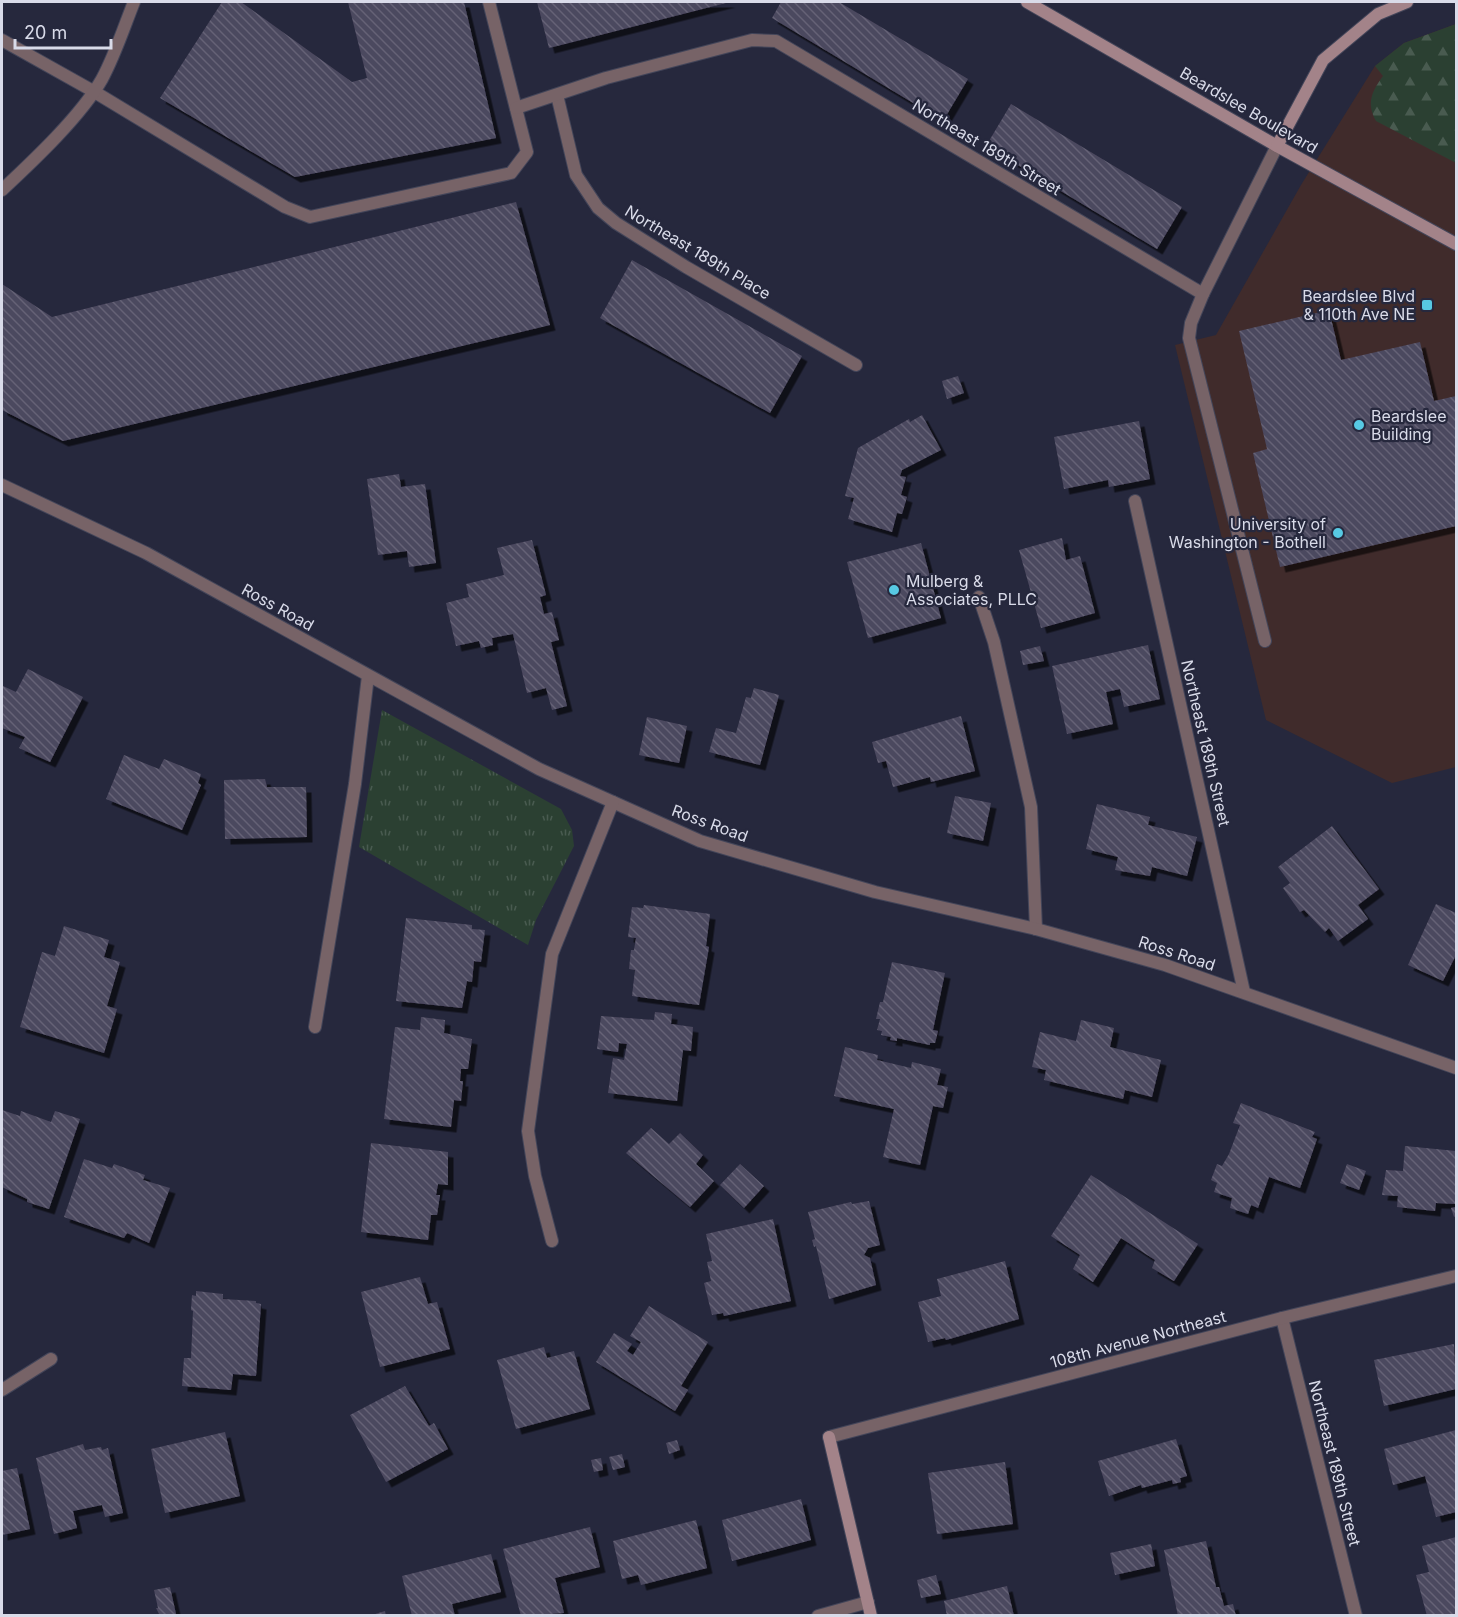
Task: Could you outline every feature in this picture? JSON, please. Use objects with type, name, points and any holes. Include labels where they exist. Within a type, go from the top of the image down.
[{"type":"main road","name":"Beardslee Boulevard","points":[[1027,2],[1277,146],[1456,244]]},
{"type":"main road","points":[[1277,146],[1323,60],[1378,15],[1407,2]]},
{"type":"main road","points":[[829,1437],[871,1616]]},
{"type":"street","points":[[2,190],[53,141],[93,92],[102,79],[134,2]]},
{"type":"street","points":[[2,40],[285,207],[310,217],[512,173],[527,152],[489,2]]},
{"type":"street","name":"Northeast 189th Street","points":[[557,95],[606,78],[752,39],[776,41],[1203,294]]},
{"type":"street","points":[[516,108],[557,95]]},
{"type":"street","name":"Northeast 189th Place","points":[[557,95],[576,175],[598,208],[616,223],[686,267],[856,365]]},
{"type":"street","points":[[1265,641],[1189,338],[1191,323],[1203,294],[1277,146]]},
{"type":"street","name":"Ross Road","points":[[2,485],[146,553],[539,769],[700,841],[875,892],[1036,928],[1165,964],[1456,1068]]},
{"type":"street","name":"Northeast 189th Street","points":[[1135,501],[1244,992]]},
{"type":"street","points":[[979,597],[994,642],[1031,807],[1036,928]]},
{"type":"street","points":[[315,1027],[355,784],[368,676]]},
{"type":"street","points":[[552,1241],[535,1176],[528,1131],[550,966],[552,954],[613,802]]},
{"type":"street","name":"108th Avenue Northeast","points":[[829,1437],[1282,1318],[1456,1276]]},
{"type":"street","name":"Northeast 189th Street","points":[[1282,1318],[1356,1616]]},
{"type":"street","points":[[2,1390],[51,1359]]},
{"type":"street","points":[[818,1616],[868,1602]]},
{"type":"shaded area","name":"University of Washington - Bothell","points":[[1456,24],[1456,767],[1392,783],[1266,720],[1175,345],[1216,335],[1301,185],[1375,66],[1404,43]]},
{"type":"green space","points":[[1456,24],[1456,163],[1376,121],[1371,103],[1373,92],[1383,76],[1375,66],[1404,43]]},
{"type":"green space","points":[[382,710],[561,809],[572,830],[574,846],[536,920],[528,945],[359,847]]},
{"type":"building","points":[[222,2],[241,2],[352,82],[367,78],[348,2],[464,2],[496,138],[295,177],[160,98]]},
{"type":"building","points":[[537,2],[730,2],[549,48]]},
{"type":"building","points":[[781,2],[839,2],[968,79],[943,121],[772,18]]},
{"type":"building","points":[[1011,104],[1182,207],[1157,249],[986,146]]},
{"type":"building","points":[[516,202],[550,325],[63,441],[2,410],[2,284],[52,317]]},
{"type":"building","points":[[632,260],[802,356],[770,413],[600,318]]},
{"type":"building","name":"Beardslee Building","points":[[1329,310],[1341,360],[1420,342],[1434,401],[1456,396],[1456,526],[1280,567],[1253,453],[1267,449],[1239,331]]},
{"type":"building","points":[[958,376],[964,393],[947,399],[942,381]]},
{"type":"building","points":[[922,415],[941,450],[902,470],[900,476],[906,477],[901,495],[907,497],[902,514],[897,513],[892,532],[848,519],[854,498],[845,496],[858,448],[909,419],[910,422]]},
{"type":"building","points":[[1139,421],[1150,479],[1109,487],[1108,480],[1064,489],[1054,437]]},
{"type":"building","points":[[399,474],[401,487],[425,484],[436,563],[409,567],[407,551],[378,555],[367,479]]},
{"type":"building","points":[[1062,538],[1066,560],[1080,556],[1095,613],[1041,628],[1019,550]]},
{"type":"building","points":[[532,540],[546,595],[540,597],[544,614],[552,612],[559,640],[551,642],[567,706],[552,710],[546,688],[527,693],[513,634],[492,638],[493,645],[481,648],[479,641],[456,646],[446,603],[469,597],[466,584],[504,575],[497,548]]},
{"type":"building","name":"Mulberg & Associates, PLLC","points":[[921,543],[941,618],[868,638],[847,562]]},
{"type":"building","points":[[1148,645],[1160,699],[1124,707],[1120,689],[1106,692],[1113,724],[1067,734],[1052,666]]},
{"type":"building","points":[[1040,646],[1044,661],[1023,665],[1020,651]]},
{"type":"building","points":[[28,669],[83,697],[50,762],[19,748],[25,737],[2,728],[2,688],[3,686],[16,692]]},
{"type":"building","points":[[754,688],[779,695],[760,765],[709,752],[716,728],[736,733],[746,697],[751,698]]},
{"type":"building","points":[[961,716],[975,771],[931,782],[930,777],[893,787],[886,761],[878,763],[872,742]]},
{"type":"building","points":[[647,717],[687,726],[679,763],[639,755]]},
{"type":"building","points":[[124,755],[159,769],[164,759],[201,774],[198,783],[201,785],[182,830],[106,799]]},
{"type":"building","points":[[265,779],[267,787],[306,787],[307,837],[225,839],[224,780]]},
{"type":"building","points":[[955,796],[991,803],[983,841],[947,833]]},
{"type":"building","points":[[1097,804],[1150,817],[1148,825],[1197,837],[1187,876],[1152,867],[1150,876],[1115,870],[1118,857],[1086,849]]},
{"type":"building","points":[[1332,826],[1379,889],[1358,905],[1368,919],[1338,941],[1329,928],[1325,932],[1304,910],[1300,912],[1283,888],[1290,883],[1278,867]]},
{"type":"building","points":[[1436,904],[1456,913],[1456,955],[1443,981],[1408,965]]},
{"type":"building","points":[[644,905],[710,914],[706,946],[709,947],[699,1005],[632,996],[635,970],[629,969],[631,950],[634,950],[636,938],[628,937],[632,907],[643,908]]},
{"type":"building","points":[[406,918],[472,925],[472,929],[485,930],[481,962],[474,961],[472,982],[467,981],[462,1008],[396,1001]]},
{"type":"building","points":[[64,926],[109,940],[104,957],[120,962],[107,1006],[117,1009],[104,1053],[20,1027],[42,952],[55,956]]},
{"type":"building","points":[[892,962],[945,973],[933,1030],[938,1031],[935,1043],[930,1043],[930,1045],[897,1038],[897,1041],[890,1040],[891,1037],[881,1035],[882,1031],[877,1030],[880,1019],[876,1019],[880,1002],[883,1002]]},
{"type":"building","points":[[655,1012],[672,1014],[671,1024],[693,1027],[691,1051],[683,1050],[677,1101],[608,1093],[613,1058],[624,1060],[627,1044],[619,1043],[618,1052],[597,1049],[601,1016],[654,1020]]},
{"type":"building","points":[[421,1017],[445,1020],[444,1033],[472,1039],[468,1069],[461,1069],[460,1081],[463,1081],[461,1101],[454,1100],[451,1127],[384,1119],[395,1027],[420,1030]]},
{"type":"building","points":[[1081,1020],[1114,1028],[1110,1047],[1161,1060],[1152,1097],[1125,1090],[1123,1099],[1044,1080],[1046,1070],[1032,1067],[1040,1032],[1076,1041]]},
{"type":"building","points":[[845,1047],[878,1055],[877,1060],[911,1068],[912,1062],[941,1069],[937,1085],[948,1087],[943,1108],[933,1106],[920,1165],[883,1157],[894,1109],[834,1096]]},
{"type":"building","points":[[1241,1103],[1315,1132],[1312,1137],[1317,1139],[1300,1188],[1269,1177],[1258,1208],[1251,1205],[1248,1214],[1230,1208],[1232,1198],[1214,1192],[1217,1183],[1211,1180],[1217,1164],[1222,1166],[1229,1154],[1240,1125],[1233,1123]]},
{"type":"building","points":[[2,1110],[20,1116],[21,1111],[51,1122],[55,1111],[80,1119],[49,1209],[27,1202],[27,1199],[2,1187]]},
{"type":"building","points":[[651,1128],[669,1144],[680,1133],[703,1155],[696,1164],[714,1181],[690,1207],[626,1153]]},
{"type":"building","points":[[371,1143],[448,1152],[448,1185],[438,1184],[436,1195],[440,1195],[437,1215],[431,1215],[428,1240],[361,1232]]},
{"type":"building","points":[[1405,1146],[1456,1151],[1456,1204],[1436,1203],[1435,1211],[1397,1207],[1398,1196],[1382,1195],[1386,1170],[1403,1171]]},
{"type":"building","points":[[84,1159],[112,1168],[114,1164],[145,1175],[143,1180],[170,1188],[149,1243],[127,1233],[124,1238],[64,1217]]},
{"type":"building","points":[[740,1164],[764,1186],[744,1208],[720,1185]]},
{"type":"building","points":[[1347,1164],[1366,1171],[1359,1190],[1340,1183]]},
{"type":"building","points":[[1091,1175],[1198,1244],[1174,1281],[1152,1268],[1155,1260],[1121,1238],[1093,1282],[1073,1269],[1080,1255],[1051,1236]]},
{"type":"building","points":[[869,1201],[880,1245],[868,1248],[864,1255],[870,1258],[876,1285],[829,1299],[816,1246],[814,1247],[812,1240],[815,1239],[808,1212],[851,1202],[852,1204]]},
{"type":"building","points":[[1456,1207],[1456,1216],[1454,1217],[1451,1208]]},
{"type":"building","points":[[773,1219],[791,1301],[724,1316],[723,1313],[712,1315],[704,1283],[711,1281],[707,1262],[712,1261],[706,1234]]},
{"type":"building","points":[[1005,1261],[1019,1319],[946,1340],[945,1338],[928,1342],[918,1302],[941,1296],[937,1279]]},
{"type":"building","points":[[420,1277],[428,1304],[437,1302],[450,1349],[380,1367],[361,1292]]},
{"type":"building","points":[[196,1291],[223,1294],[223,1299],[256,1301],[261,1304],[256,1376],[233,1374],[231,1390],[182,1386],[184,1358],[191,1358],[192,1295],[196,1296]]},
{"type":"building","points":[[649,1306],[708,1342],[681,1386],[688,1390],[675,1411],[596,1362],[614,1333],[632,1344],[627,1351],[633,1355],[641,1342],[630,1336]]},
{"type":"building","points":[[1454,1344],[1456,1389],[1384,1406],[1374,1360]]},
{"type":"building","points":[[544,1347],[547,1358],[574,1351],[590,1409],[516,1429],[497,1360]]},
{"type":"building","points":[[405,1386],[429,1426],[434,1423],[448,1449],[386,1482],[350,1415]]},
{"type":"building","points":[[1456,1430],[1456,1512],[1436,1517],[1425,1476],[1393,1485],[1384,1449]]},
{"type":"building","points":[[225,1432],[240,1496],[165,1513],[151,1449]]},
{"type":"building","points":[[1176,1439],[1187,1476],[1180,1478],[1181,1482],[1173,1484],[1172,1480],[1142,1488],[1141,1485],[1109,1496],[1098,1461]]},
{"type":"building","points":[[677,1440],[680,1450],[669,1454],[666,1443]]},
{"type":"building","points":[[83,1444],[85,1450],[108,1448],[123,1513],[105,1517],[102,1505],[73,1511],[77,1528],[54,1534],[36,1458]]},
{"type":"building","points":[[622,1454],[625,1467],[613,1470],[609,1457]]},
{"type":"building","points":[[601,1458],[603,1470],[594,1472],[591,1460]]},
{"type":"building","points":[[1005,1462],[1013,1524],[937,1534],[928,1473]]},
{"type":"building","points":[[17,1468],[30,1529],[2,1535],[2,1471]]},
{"type":"building","points":[[801,1499],[811,1540],[732,1561],[722,1520]]},
{"type":"building","points":[[696,1520],[707,1568],[641,1585],[638,1575],[622,1579],[613,1541]]},
{"type":"building","points":[[590,1527],[600,1567],[555,1578],[564,1613],[521,1616],[503,1549]]},
{"type":"building","points":[[1456,1537],[1456,1614],[1427,1616],[1416,1575],[1429,1572],[1422,1546]]},
{"type":"building","points":[[1206,1541],[1216,1587],[1219,1587],[1224,1606],[1233,1604],[1236,1616],[1178,1616],[1164,1550]]},
{"type":"building","points":[[1151,1544],[1155,1566],[1115,1575],[1110,1553]]},
{"type":"building","points":[[491,1554],[501,1592],[452,1604],[455,1616],[412,1616],[402,1576]]},
{"type":"building","points":[[936,1575],[941,1594],[921,1598],[917,1580]]},
{"type":"building","points":[[1007,1586],[1014,1616],[947,1616],[944,1601]]},
{"type":"building","points":[[170,1587],[176,1614],[160,1616],[156,1608],[158,1608],[154,1590]]},
{"type":"building","points":[[385,1611],[386,1616],[372,1616],[372,1615]]},
{"type":"place","name":"Beardslee Blvd & 110th Ave NE","points":[[1427,305]]},
{"type":"place","name":"Beardslee Building","points":[[1359,425]]},
{"type":"place","name":"University of Washington - Bothell","points":[[1338,533]]},
{"type":"place","name":"Mulberg & Associates, PLLC","points":[[894,590]]}]
